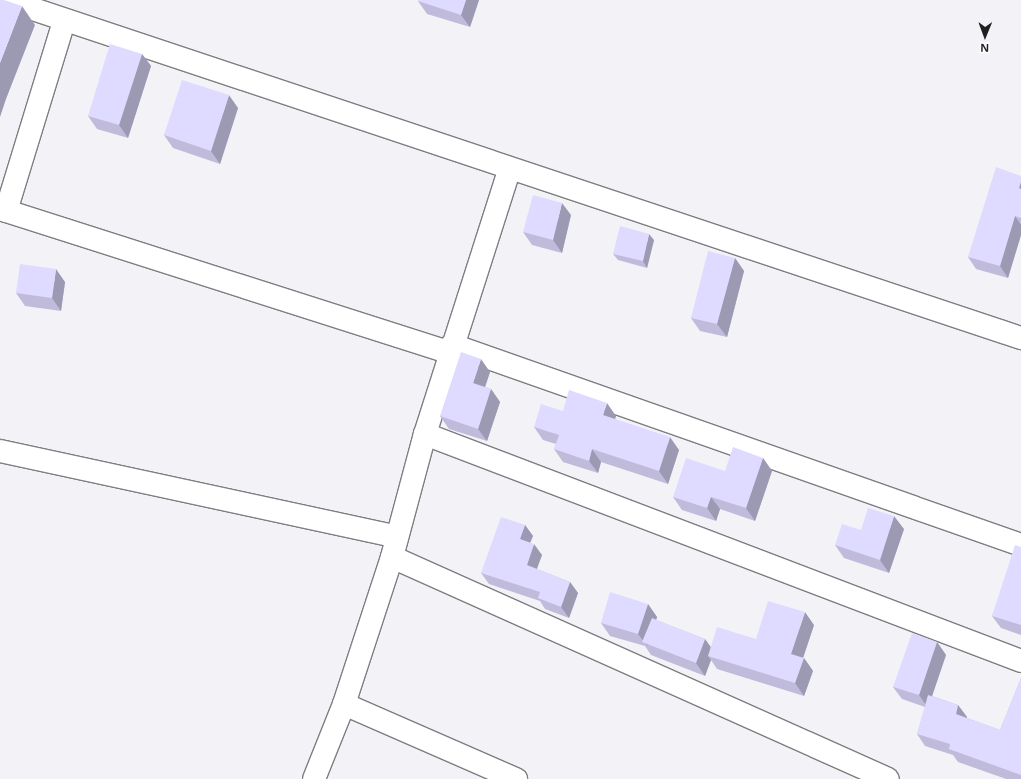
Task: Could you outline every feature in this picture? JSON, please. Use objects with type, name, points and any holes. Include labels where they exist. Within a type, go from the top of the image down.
[{"type":"street","points":[[6,0],[64,21],[509,170],[1021,338]]},
{"type":"street","points":[[64,21],[3,210],[450,348],[1021,545]]},
{"type":"street","points":[[314,779],[344,704],[395,547],[424,434],[450,348],[509,170]]},
{"type":"street","points":[[424,434],[1021,661]]},
{"type":"street","points":[[0,451],[395,547],[888,779]]},
{"type":"street","points":[[344,704],[516,779]]},
{"type":"building","points":[[0,0],[22,6],[0,63]]},
{"type":"building","points":[[418,0],[466,0],[461,15]]},
{"type":"building","points":[[110,44],[142,54],[119,125],[88,116]]},
{"type":"building","points":[[182,80],[229,95],[211,151],[164,135]]},
{"type":"building","points":[[996,167],[1021,176],[1019,188],[1021,189],[1021,218],[1015,216],[1000,266],[968,257]]},
{"type":"building","points":[[533,195],[562,203],[553,240],[523,232]]},
{"type":"building","points":[[620,226],[649,234],[643,261],[613,254]]},
{"type":"building","points":[[708,251],[735,258],[717,324],[691,318]]},
{"type":"building","points":[[20,264],[56,269],[52,298],[16,293]]},
{"type":"building","points":[[461,352],[481,359],[473,383],[491,389],[478,429],[440,416]]},
{"type":"building","points":[[569,390],[607,403],[603,415],[670,437],[659,471],[592,449],[589,461],[554,449],[559,435],[534,427],[541,404],[563,411]]},
{"type":"building","points":[[733,447],[763,458],[746,508],[711,497],[707,508],[673,497],[686,458],[725,471]]},
{"type":"building","points":[[868,508],[894,516],[880,560],[835,545],[842,524],[861,530]]},
{"type":"building","points":[[501,517],[525,525],[520,539],[534,544],[527,565],[570,582],[561,607],[538,598],[540,592],[481,573]]},
{"type":"building","points":[[1015,545],[1021,547],[1021,625],[992,616]]},
{"type":"building","points":[[610,592],[648,604],[638,634],[601,623]]},
{"type":"building","points":[[768,601],[805,612],[791,654],[804,658],[795,683],[708,656],[717,627],[756,639]]},
{"type":"building","points":[[652,618],[705,639],[696,663],[642,642]]},
{"type":"building","points":[[912,633],[937,642],[919,695],[893,687]]},
{"type":"building","points":[[1021,678],[1021,775],[949,749],[950,744],[917,734],[928,695],[958,705],[956,714],[1000,730]]}]
